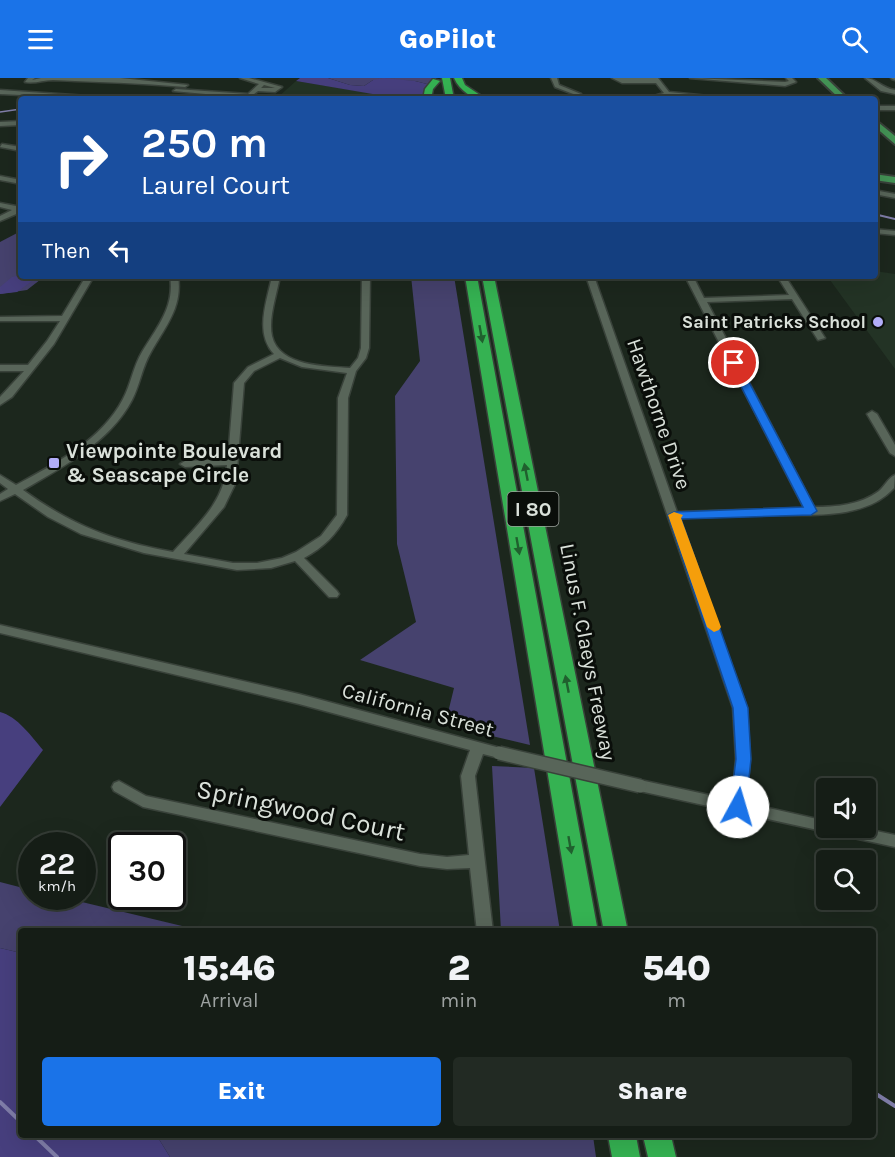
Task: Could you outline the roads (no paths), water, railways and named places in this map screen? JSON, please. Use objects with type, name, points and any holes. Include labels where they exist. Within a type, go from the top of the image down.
[{"type":"highway","points":[[446,78],[449,96]]},
{"type":"highway","points":[[458,78],[462,86],[477,96]]},
{"type":"highway","points":[[428,96],[429,89],[436,80]]},
{"type":"highway","points":[[436,80],[438,96]]},
{"type":"highway","name":"I 80","points":[[472,279],[585,928]]},
{"type":"highway","name":"Linus F. Claeys Freeway","points":[[489,279],[615,928]]},
{"type":"highway","points":[[622,1138],[626,1157]]},
{"type":"highway","points":[[657,1138],[662,1157]]},
{"type":"main road","points":[[822,78],[841,96]]},
{"type":"main road","points":[[831,78],[849,96]]},
{"type":"main road","points":[[878,125],[895,143]]},
{"type":"main road","points":[[878,131],[895,143]]},
{"type":"main road","points":[[878,178],[895,180]]},
{"type":"street","points":[[32,78],[27,81],[37,82],[46,78],[185,85]]},
{"type":"street","points":[[193,78],[176,91],[249,96],[263,83]]},
{"type":"street","points":[[243,78],[279,87],[275,90],[256,89]]},
{"type":"street","points":[[554,78],[557,86],[578,94]]},
{"type":"street","points":[[615,78],[622,81],[656,79],[667,94]]},
{"type":"street","points":[[693,78],[793,82],[789,78]]},
{"type":"street","points":[[869,78],[883,90],[895,92]]},
{"type":"street","points":[[68,86],[75,81]]},
{"type":"street","points":[[659,96],[667,94],[691,96]]},
{"type":"street","points":[[0,95],[18,97]]},
{"type":"street","points":[[0,95],[26,96]]},
{"type":"street","points":[[878,108],[895,108]]},
{"type":"street","points":[[0,124],[18,123]]},
{"type":"street","points":[[2,146],[18,149]]},
{"type":"street","points":[[0,178],[18,181]]},
{"type":"street","points":[[878,193],[895,196]]},
{"type":"street","points":[[0,199],[18,206]]},
{"type":"street","points":[[0,205],[18,207]]},
{"type":"street","points":[[0,219],[18,209]]},
{"type":"street","points":[[878,232],[895,234]]},
{"type":"street","points":[[0,402],[31,368],[66,318],[88,279]]},
{"type":"street","points":[[0,498],[59,465],[95,440],[124,406],[131,395],[144,356],[175,302],[177,286],[175,279]]},
{"type":"street","points":[[276,279],[268,336],[270,344],[280,355],[307,366],[352,371]]},
{"type":"street","points":[[0,478],[46,512],[85,532],[131,546],[241,567],[270,564],[297,557],[329,535],[342,515],[344,398],[352,371],[362,358],[365,348],[366,279]]},
{"type":"street","name":"Hawthorne Drive","points":[[591,279],[740,708],[743,759],[738,807]]},
{"type":"street","points":[[691,279],[811,511]]},
{"type":"street","points":[[783,279],[821,338]]},
{"type":"street","points":[[702,300],[795,297]]},
{"type":"street","points":[[3,319],[66,318]]},
{"type":"street","points":[[176,556],[220,505],[231,482],[239,383],[248,371],[280,355]]},
{"type":"street","points":[[0,368],[31,368]]},
{"type":"street","points":[[872,414],[895,453]]},
{"type":"street","points":[[185,464],[233,462]]},
{"type":"street","points":[[674,515],[811,511],[858,506],[879,497],[895,478]]},
{"type":"street","points":[[297,557],[333,594]]},
{"type":"street","name":"California Street","points":[[0,629],[298,699],[478,748],[816,825]]},
{"type":"street","points":[[478,748],[468,776],[485,928]]},
{"type":"street","name":"Springwood Court","points":[[119,787],[143,801],[420,860],[447,863],[478,861]]},
{"type":"street","points":[[876,837],[895,841]]},
{"type":"waterway","points":[[0,112],[18,109]]},
{"type":"waterway","points":[[878,215],[895,219]]},
{"type":"waterway","points":[[876,1094],[895,1106]]},
{"type":"waterway","points":[[0,1102],[18,1119]]},
{"type":"waterway","points":[[37,1138],[57,1157]]},
{"type":"place","name":"Saint Patricks School","points":[[878,322]]},
{"type":"place","name":"Viewpointe Boulevard & Seascape Circle","points":[[54,463]]}]
